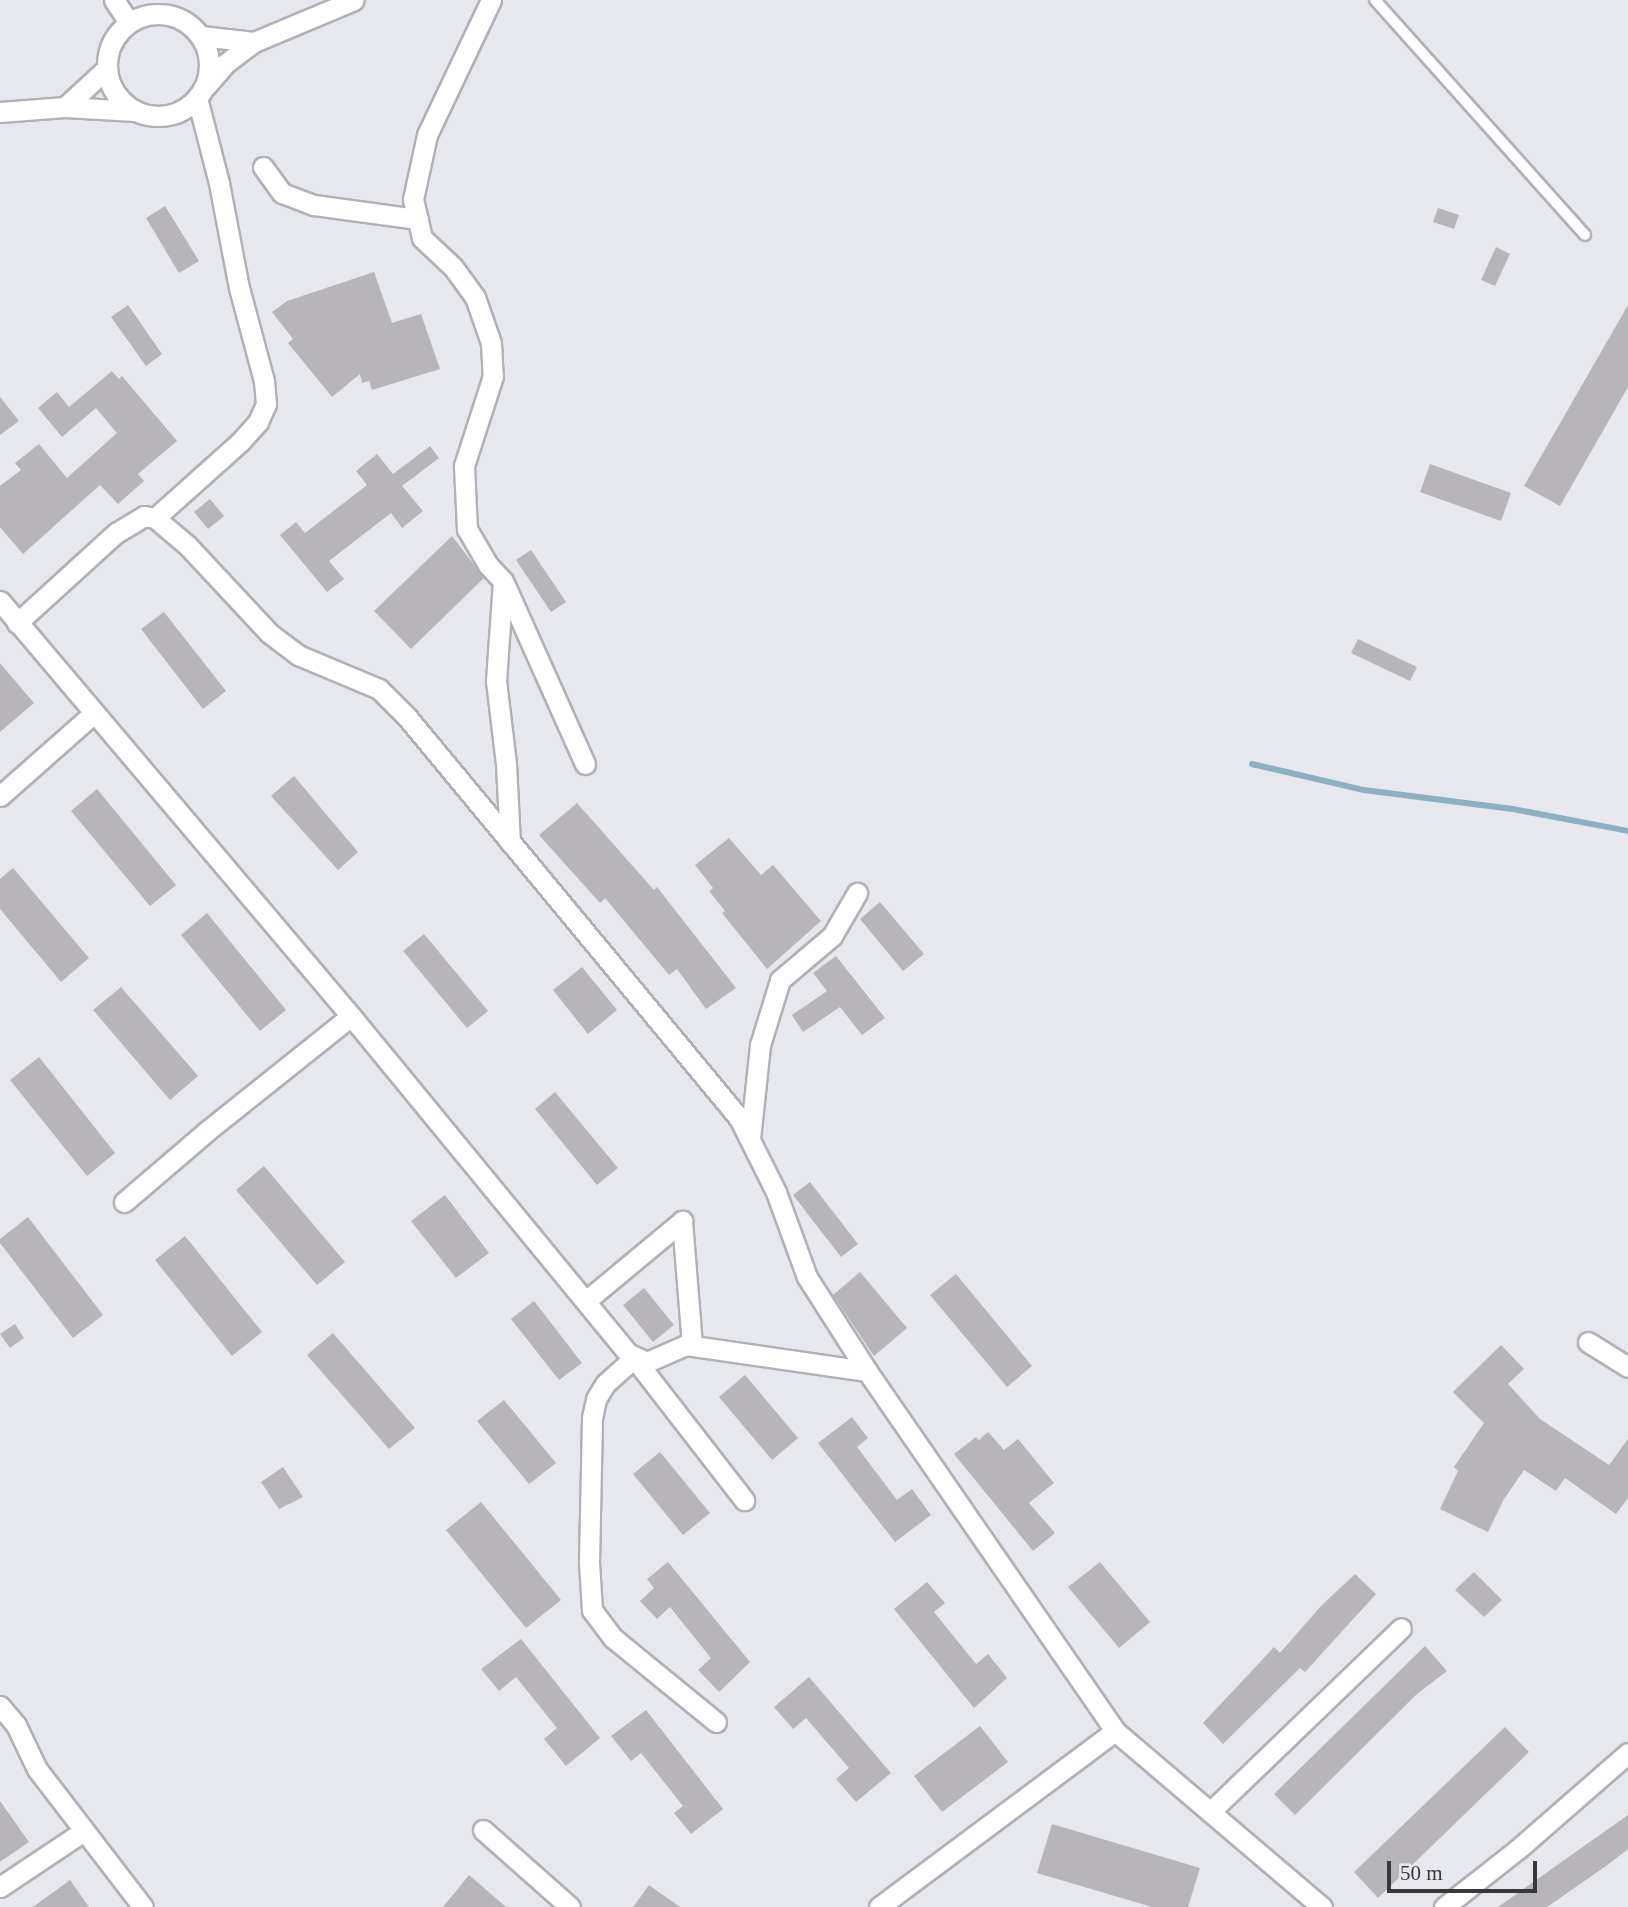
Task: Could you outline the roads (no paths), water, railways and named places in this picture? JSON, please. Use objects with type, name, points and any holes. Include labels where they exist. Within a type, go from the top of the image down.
[{"type":"street","points":[[114,0],[129,22]]},
{"type":"street","points":[[0,112],[65,107],[135,111],[148,116],[175,114],[201,93],[226,63],[254,42],[354,0]]},
{"type":"street","points":[[491,0],[427,135],[413,199],[422,238],[453,267],[475,297],[491,343],[493,376],[464,466],[467,530],[488,565],[503,580],[585,764]]},
{"type":"street","points":[[135,111],[115,94],[106,69],[111,43],[129,22],[154,13],[168,14],[192,26],[201,36],[210,61],[201,93],[239,288],[264,381],[266,404],[258,422],[240,442],[155,518]]},
{"type":"street","points":[[201,36],[223,41],[254,42]]},
{"type":"street","points":[[65,107],[106,69]]},
{"type":"street","points":[[263,167],[282,193],[314,205],[418,219]]},
{"type":"street","points":[[17,623],[116,533],[145,516],[155,518],[188,546],[279,640],[298,655],[379,689],[407,717],[739,1118],[776,1192],[807,1278],[867,1371],[1115,1731],[1322,1907]]},
{"type":"street","points":[[503,580],[496,681],[506,764],[510,842]]},
{"type":"street","points":[[0,602],[351,1016],[587,1300],[744,1500]]},
{"type":"street","points":[[0,796],[93,714]]},
{"type":"street","points":[[750,1139],[760,1045],[780,980],[832,936],[857,893]]},
{"type":"street","points":[[124,1202],[207,1130],[351,1016]]},
{"type":"street","points":[[587,1300],[682,1221],[692,1346]]},
{"type":"street","points":[[1588,1342],[1628,1367]]},
{"type":"street","points":[[634,1358],[647,1362],[672,1350],[692,1346],[867,1371]]},
{"type":"street","points":[[634,1358],[605,1384],[596,1399],[592,1418],[589,1562],[592,1610],[613,1638],[716,1721]]},
{"type":"street","points":[[1210,1812],[1401,1628]]},
{"type":"street","points":[[0,1706],[16,1725],[37,1769],[142,1907]]},
{"type":"street","points":[[879,1907],[1115,1731]]},
{"type":"street","points":[[1444,1907],[1518,1849],[1628,1753]]},
{"type":"street","points":[[483,1830],[570,1907]]},
{"type":"street","points":[[0,1887],[84,1831]]},
{"type":"lane","points":[[1375,0],[1585,234]]},
{"type":"waterway","points":[[1252,764],[1364,790],[1513,809],[1628,831]]}]
